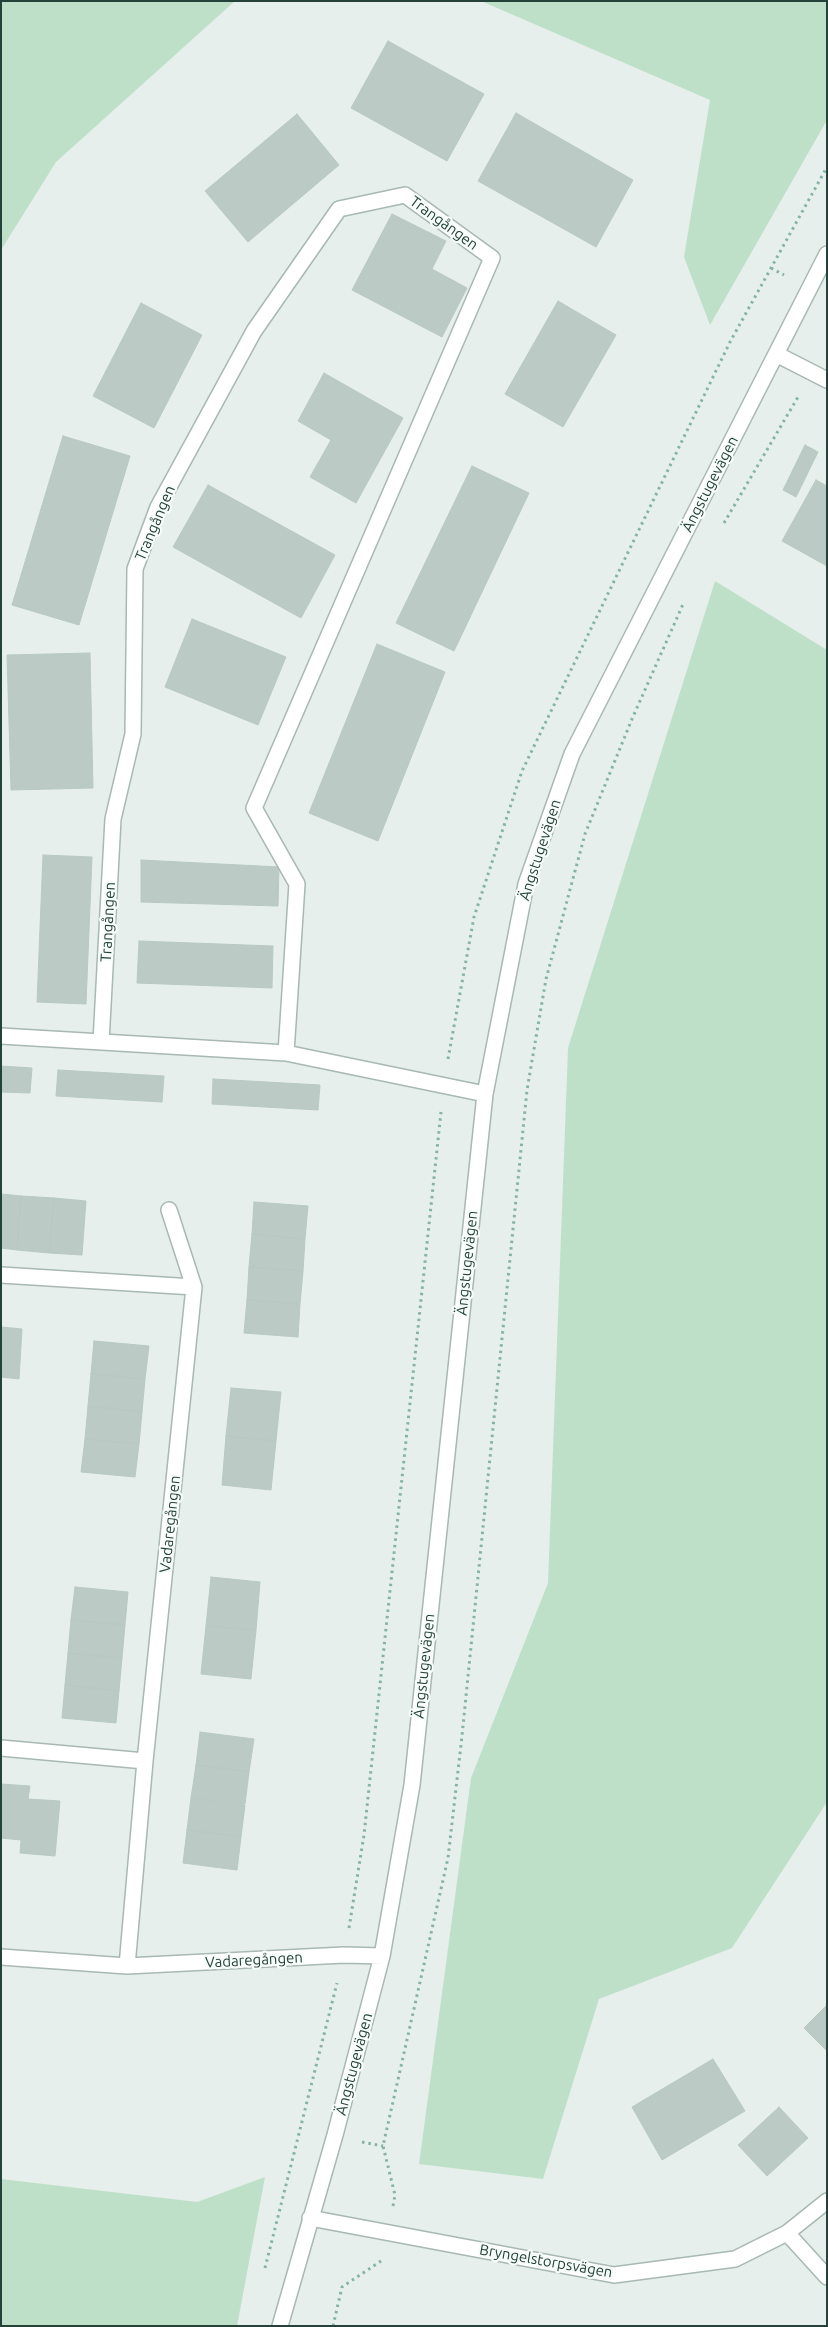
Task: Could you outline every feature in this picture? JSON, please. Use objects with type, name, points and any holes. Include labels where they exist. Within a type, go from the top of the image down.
[{"type":"street","name":"Trangången","points":[[101,1042],[113,819],[133,734],[136,570],[158,507],[254,331],[339,210],[405,195],[492,258],[254,808],[297,884],[286,1053]]},
{"type":"street","name":"Ängstugevägen","points":[[280,2326],[335,2136],[382,1956],[412,1785],[485,1094],[526,884],[572,754],[827,254]]},
{"type":"street","points":[[776,354],[827,380]]},
{"type":"street","points":[[1,1036],[286,1053],[485,1094]]},
{"type":"street","name":"Vadaregången","points":[[127,1966],[145,1760],[194,1287],[170,1210]]},
{"type":"street","points":[[1,1275],[194,1287]]},
{"type":"street","points":[[1,1748],[145,1760]]},
{"type":"street","name":"Vadaregången","points":[[1,1957],[127,1966],[382,1956]]},
{"type":"street","name":"Bryngelstorpsvägen","points":[[310,2218],[614,2275],[735,2260],[787,2233],[827,2201]]},
{"type":"street","points":[[787,2233],[827,2277]]},
{"type":"path","points":[[724,524],[812,372]]},
{"type":"path","points":[[332,2326],[342,2287],[380,2261],[395,2195],[383,2146],[448,1858],[527,1090],[546,979],[585,834],[632,719],[688,593]]},
{"type":"green space","points":[[1,1],[235,1],[56,162],[1,250]]},
{"type":"green space","points":[[481,1],[827,1],[827,120],[710,325],[684,257],[710,100]]},
{"type":"green space","points":[[715,581],[827,650],[827,1802],[732,1948],[599,1999],[543,2179],[419,2164],[471,1778],[548,1583],[568,1048]]},
{"type":"green space","points":[[265,2177],[237,2326],[1,2326],[1,2179],[197,2202]]},
{"type":"building","points":[[388,41],[484,94],[447,161],[351,108]]},
{"type":"building","points":[[516,113],[633,180],[596,247],[478,181]]},
{"type":"building","points":[[297,114],[339,165],[248,242],[205,191]]},
{"type":"building","points":[[392,214],[446,241],[432,269],[467,288],[442,337],[352,290]]},
{"type":"building","points":[[558,301],[616,335],[563,427],[505,394]]},
{"type":"building","points":[[141,303],[202,335],[154,428],[93,396]]},
{"type":"building","points":[[324,373],[403,418],[356,503],[310,477],[331,440],[298,421]]},
{"type":"building","points":[[63,436],[130,456],[79,625],[12,605]]},
{"type":"building","points":[[805,445],[818,452],[796,497],[783,490]]},
{"type":"building","points":[[472,466],[529,493],[454,651],[396,623]]},
{"type":"building","points":[[816,480],[827,486],[827,566],[782,541]]},
{"type":"building","points":[[208,485],[335,555],[301,618],[173,547]]},
{"type":"building","points":[[192,619],[286,657],[258,725],[165,687]]},
{"type":"building","points":[[377,644],[445,672],[378,841],[309,813]]},
{"type":"building","points":[[90,653],[93,788],[11,790],[7,655]]},
{"type":"building","points":[[43,855],[92,857],[86,1004],[37,1002]]},
{"type":"building","points":[[141,860],[279,867],[278,906],[141,902]]},
{"type":"building","points":[[139,941],[273,946],[272,988],[137,983]]},
{"type":"building","points":[[1,1066],[32,1068],[30,1093],[1,1092]]},
{"type":"building","points":[[58,1070],[164,1076],[162,1102],[56,1096]]},
{"type":"building","points":[[213,1079],[320,1085],[318,1110],[212,1104]]},
{"type":"building","points":[[1,1194],[21,1196],[17,1250],[1,1248]]},
{"type":"building","points":[[21,1196],[54,1198],[49,1253],[17,1250]]},
{"type":"building","points":[[54,1198],[86,1201],[82,1255],[49,1253]]},
{"type":"building","points":[[254,1202],[308,1206],[305,1239],[252,1234]]},
{"type":"building","points":[[252,1234],[305,1239],[303,1271],[249,1267]]},
{"type":"building","points":[[249,1267],[303,1271],[300,1304],[247,1300]]},
{"type":"building","points":[[247,1300],[300,1304],[298,1337],[244,1333]]},
{"type":"building","points":[[1,1327],[22,1329],[19,1379],[1,1377]]},
{"type":"building","points":[[94,1341],[149,1346],[145,1379],[91,1374]]},
{"type":"building","points":[[91,1374],[145,1379],[142,1412],[88,1406]]},
{"type":"building","points":[[231,1388],[281,1392],[276,1441],[226,1436]]},
{"type":"building","points":[[88,1406],[142,1412],[139,1444],[85,1439]]},
{"type":"building","points":[[226,1436],[276,1441],[271,1490],[222,1485]]},
{"type":"building","points":[[85,1439],[139,1444],[135,1477],[81,1472]]},
{"type":"building","points":[[211,1577],[260,1582],[256,1630],[206,1626]]},
{"type":"building","points":[[75,1587],[128,1592],[125,1625],[71,1620]]},
{"type":"building","points":[[71,1620],[125,1625],[122,1658],[68,1653]]},
{"type":"building","points":[[206,1626],[256,1630],[251,1679],[201,1674]]},
{"type":"building","points":[[68,1653],[122,1658],[119,1691],[65,1685]]},
{"type":"building","points":[[65,1685],[119,1691],[116,1723],[62,1718]]},
{"type":"building","points":[[200,1732],[254,1739],[249,1772],[196,1765]]},
{"type":"building","points":[[196,1765],[249,1772],[245,1804],[191,1798]]},
{"type":"building","points":[[1,1784],[30,1786],[28,1799],[60,1801],[55,1856],[20,1853],[21,1840],[1,1838]]},
{"type":"building","points":[[191,1798],[245,1805],[241,1837],[187,1830]]},
{"type":"building","points":[[187,1830],[241,1837],[237,1870],[183,1863]]},
{"type":"building","points":[[827,2005],[827,2051],[804,2028]]},
{"type":"building","points":[[713,2059],[745,2111],[662,2160],[632,2107]]},
{"type":"building","points":[[779,2107],[808,2138],[767,2176],[738,2145]]}]
